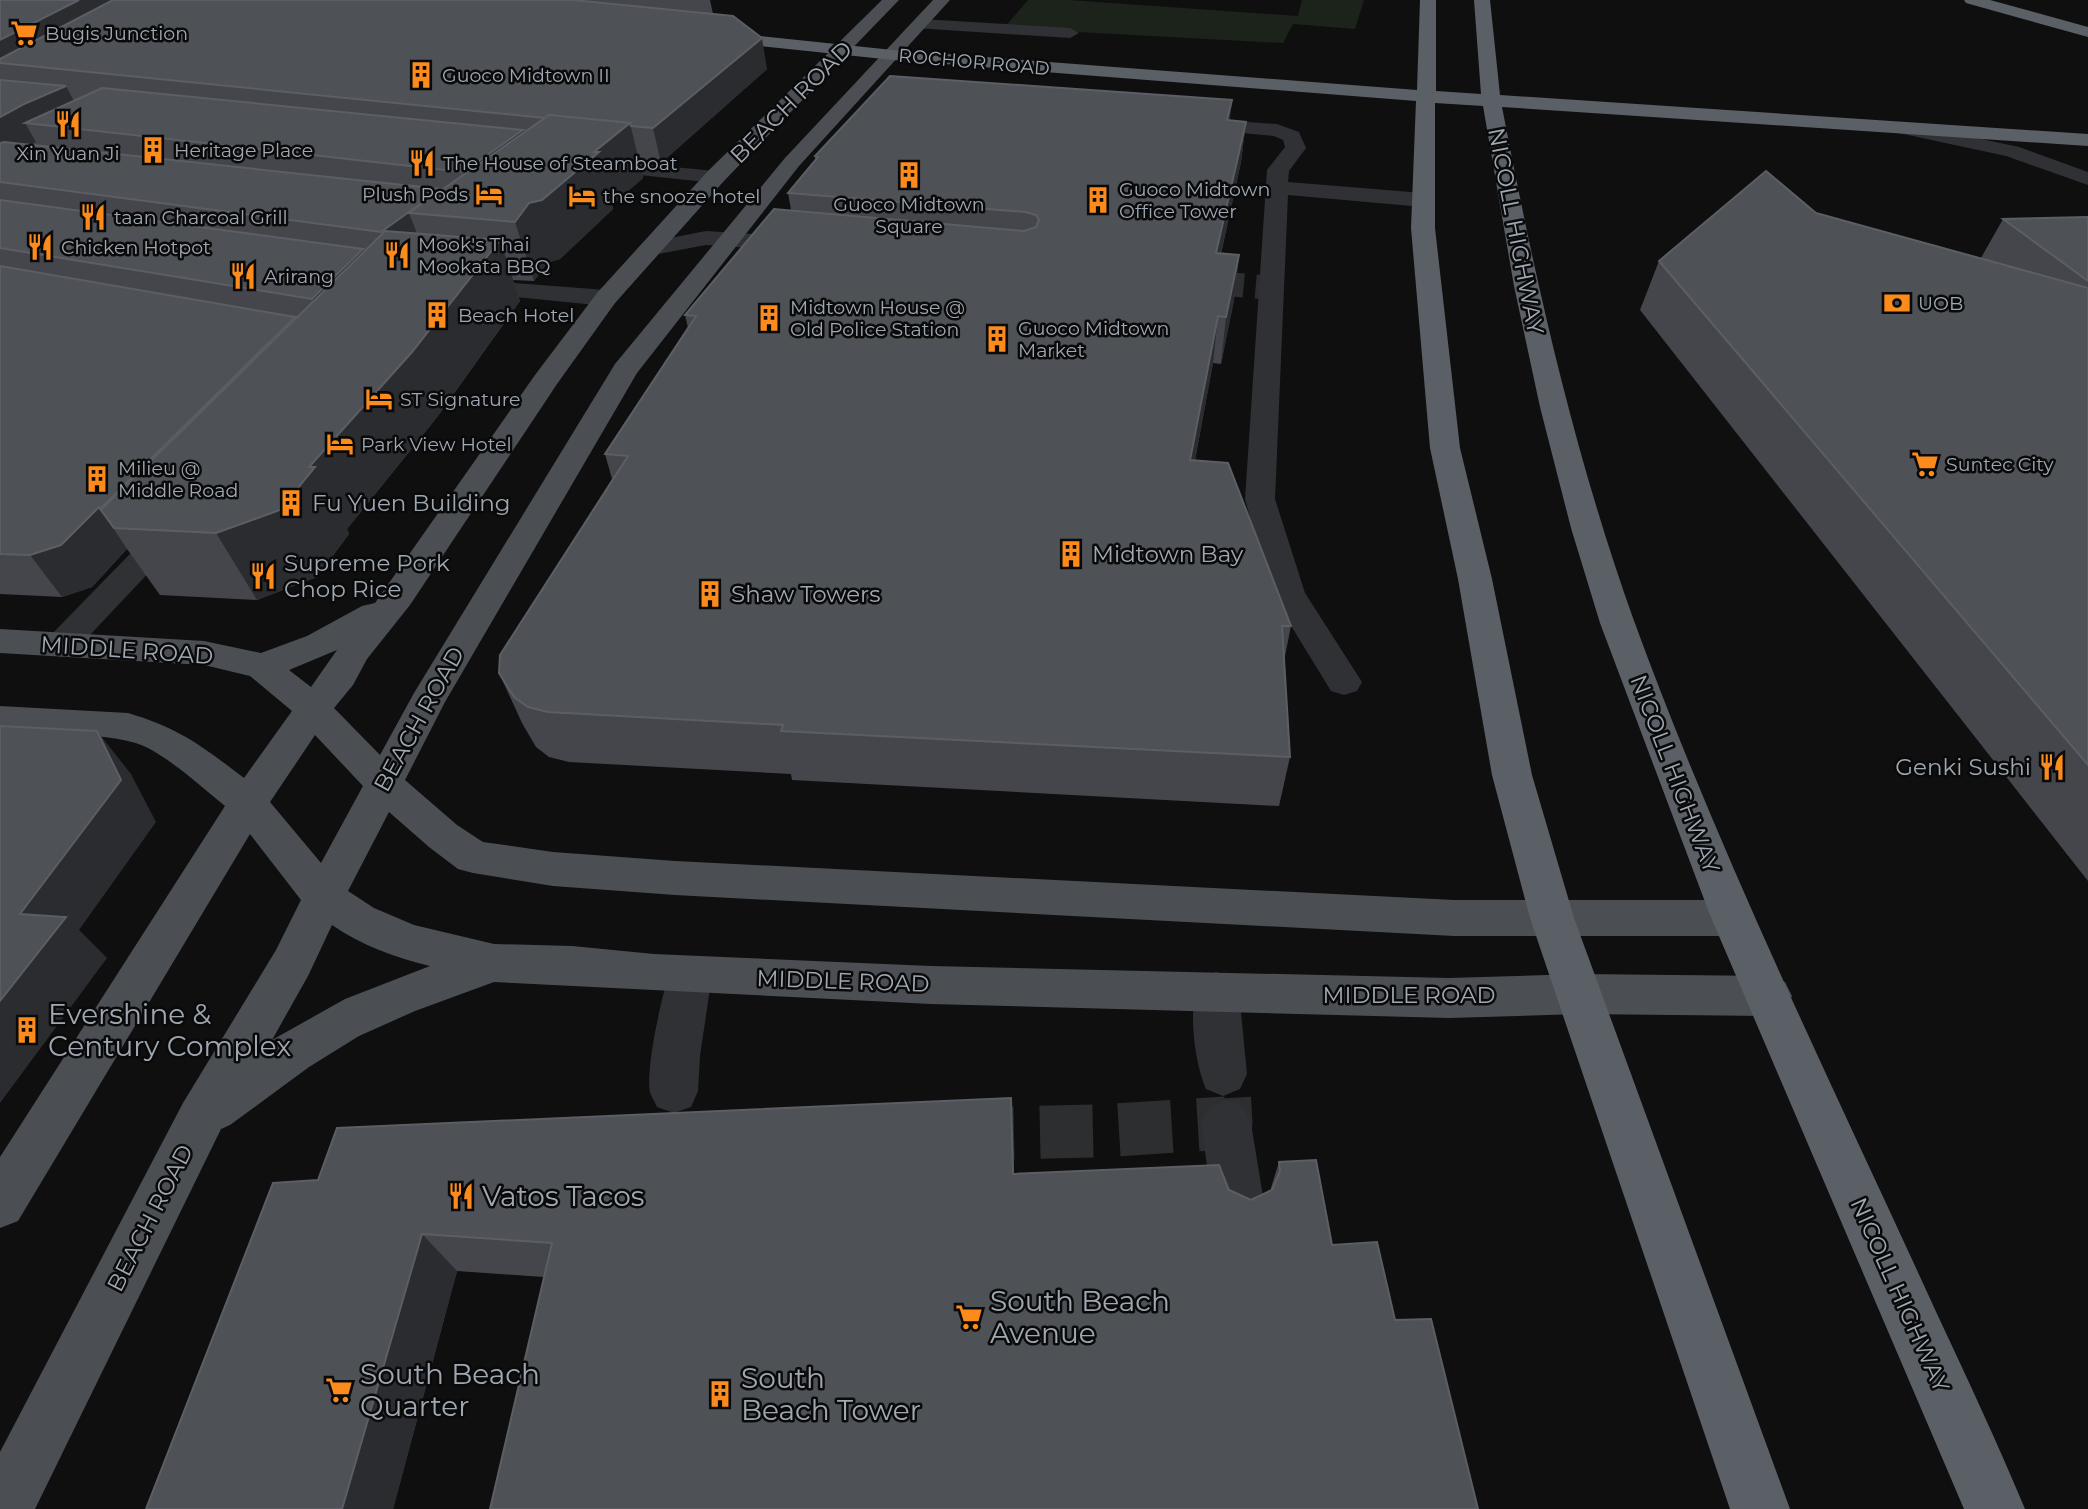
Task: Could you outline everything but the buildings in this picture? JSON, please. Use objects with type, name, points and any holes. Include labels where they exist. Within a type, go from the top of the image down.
[{"type":"highway","points":[[1428,0],[1423,228],[1446,448],[1475,579],[1512,775],[1552,918],[1578,995],[1760,1509]]},
{"type":"highway","name":"NICOLL HIGHWAY","points":[[1482,0],[1485,55],[1492,107],[1537,341],[1583,514],[1644,695],[1731,918],[1769,996],[1995,1509]]},
{"type":"highway","points":[[1972,0],[2088,33]]},
{"type":"highway","name":"ROCHOR ROAD","points":[[688,33],[893,55],[1255,85],[1582,109],[2088,140]]},
{"type":"main road","name":"BEACH ROAD","points":[[0,1203],[248,803],[313,709],[340,676],[353,653],[398,597],[544,381],[607,298],[715,177],[891,0]]},
{"type":"main road","name":"BEACH ROAD","points":[[4,1509],[200,1119],[292,963],[383,783],[441,676],[625,370],[792,163],[942,0]]},
{"type":"main road","points":[[262,666],[300,653],[354,628],[398,597]]},
{"type":"main road","name":"MIDDLE ROAD","points":[[0,641],[204,653],[262,666],[313,709],[383,783],[443,836],[473,857],[553,869],[1454,918],[1731,918]]},
{"type":"main road","name":"MIDDLE ROAD","points":[[0,719],[128,726],[159,737],[183,752],[248,803],[324,897],[359,920],[407,942],[494,963],[931,985],[1449,998],[1578,995],[1769,996]]},
{"type":"main road","points":[[200,1119],[286,1056],[343,1022],[404,995],[494,963]]},
{"type":"street","points":[[920,24],[1070,33]]},
{"type":"street","points":[[1170,122],[1277,130],[1292,136],[1296,148],[1278,170],[1260,499],[1288,593],[1344,682]]},
{"type":"street","points":[[1901,128],[2003,149],[2088,179]]},
{"type":"street","points":[[571,163],[715,177]]},
{"type":"street","points":[[1279,188],[1423,200]]},
{"type":"street","points":[[653,248],[706,238],[828,247]]},
{"type":"street","points":[[438,284],[607,298]]},
{"type":"street","points":[[61,645],[191,509]]},
{"type":"street","points":[[674,1091],[676,1056],[691,975]]},
{"type":"street","points":[[1216,992],[1223,1074]]},
{"type":"street","points":[[1226,1123],[1239,1209]]},
{"type":"shaded area","points":[[1028,0],[1069,0],[1298,16],[1302,0],[1364,0],[1355,29],[1293,24],[1283,43],[1004,28]]},
{"type":"tunnel","points":[[1184,280],[1272,288]]},
{"type":"tunnel","points":[[961,1134],[1098,1131],[1226,1123],[1223,1074]]},
{"type":"place","name":"Bugis Junction","points":[[24,33]]},
{"type":"place","name":"Guoco Midtown II","points":[[421,75]]},
{"type":"place","name":"Xin Yuan Ji","points":[[68,124]]},
{"type":"place","name":"Heritage Place","points":[[153,150]]},
{"type":"place","name":"The House of Steamboat","points":[[422,163]]},
{"type":"place","name":"Guoco Midtown Square","points":[[909,175]]},
{"type":"place","name":"Plush Pods","points":[[489,194]]},
{"type":"place","name":"the snooze hotel","points":[[582,196]]},
{"type":"place","name":"Guoco Midtown Office Tower","points":[[1098,200]]},
{"type":"place","name":"taan Charcoal Grill","points":[[93,217]]},
{"type":"place","name":"Chicken Hotpot","points":[[40,247]]},
{"type":"place","name":"Mook's Thai Mookata BBQ","points":[[397,255]]},
{"type":"place","name":"Arirang","points":[[243,276]]},
{"type":"place","name":"UOB","points":[[1897,303]]},
{"type":"place","name":"Beach Hotel","points":[[437,315]]},
{"type":"place","name":"Midtown House @ Old Police Station","points":[[769,318]]},
{"type":"place","name":"Guoco Midtown Market","points":[[997,339]]},
{"type":"place","name":"ST Signature","points":[[379,399]]},
{"type":"place","name":"Park View Hotel","points":[[340,444]]},
{"type":"place","name":"Suntec City","points":[[1925,464]]},
{"type":"place","name":"Milieu @ Middle Road","points":[[97,479]]},
{"type":"place","name":"Fu Yuen Building","points":[[291,503]]},
{"type":"place","name":"Midtown Bay","points":[[1071,554]]},
{"type":"place","name":"Supreme Pork Chop Rice","points":[[263,576]]},
{"type":"place","name":"Shaw Towers","points":[[710,594]]},
{"type":"place","name":"Genki Sushi","points":[[2052,767]]},
{"type":"place","name":"Evershine & Century Complex","points":[[27,1030]]},
{"type":"place","name":"Vatos Tacos","points":[[461,1196]]},
{"type":"place","name":"South Beach Avenue","points":[[969,1317]]},
{"type":"place","name":"South Beach Quarter","points":[[339,1390]]},
{"type":"place","name":"South Beach Tower","points":[[720,1394]]}]
